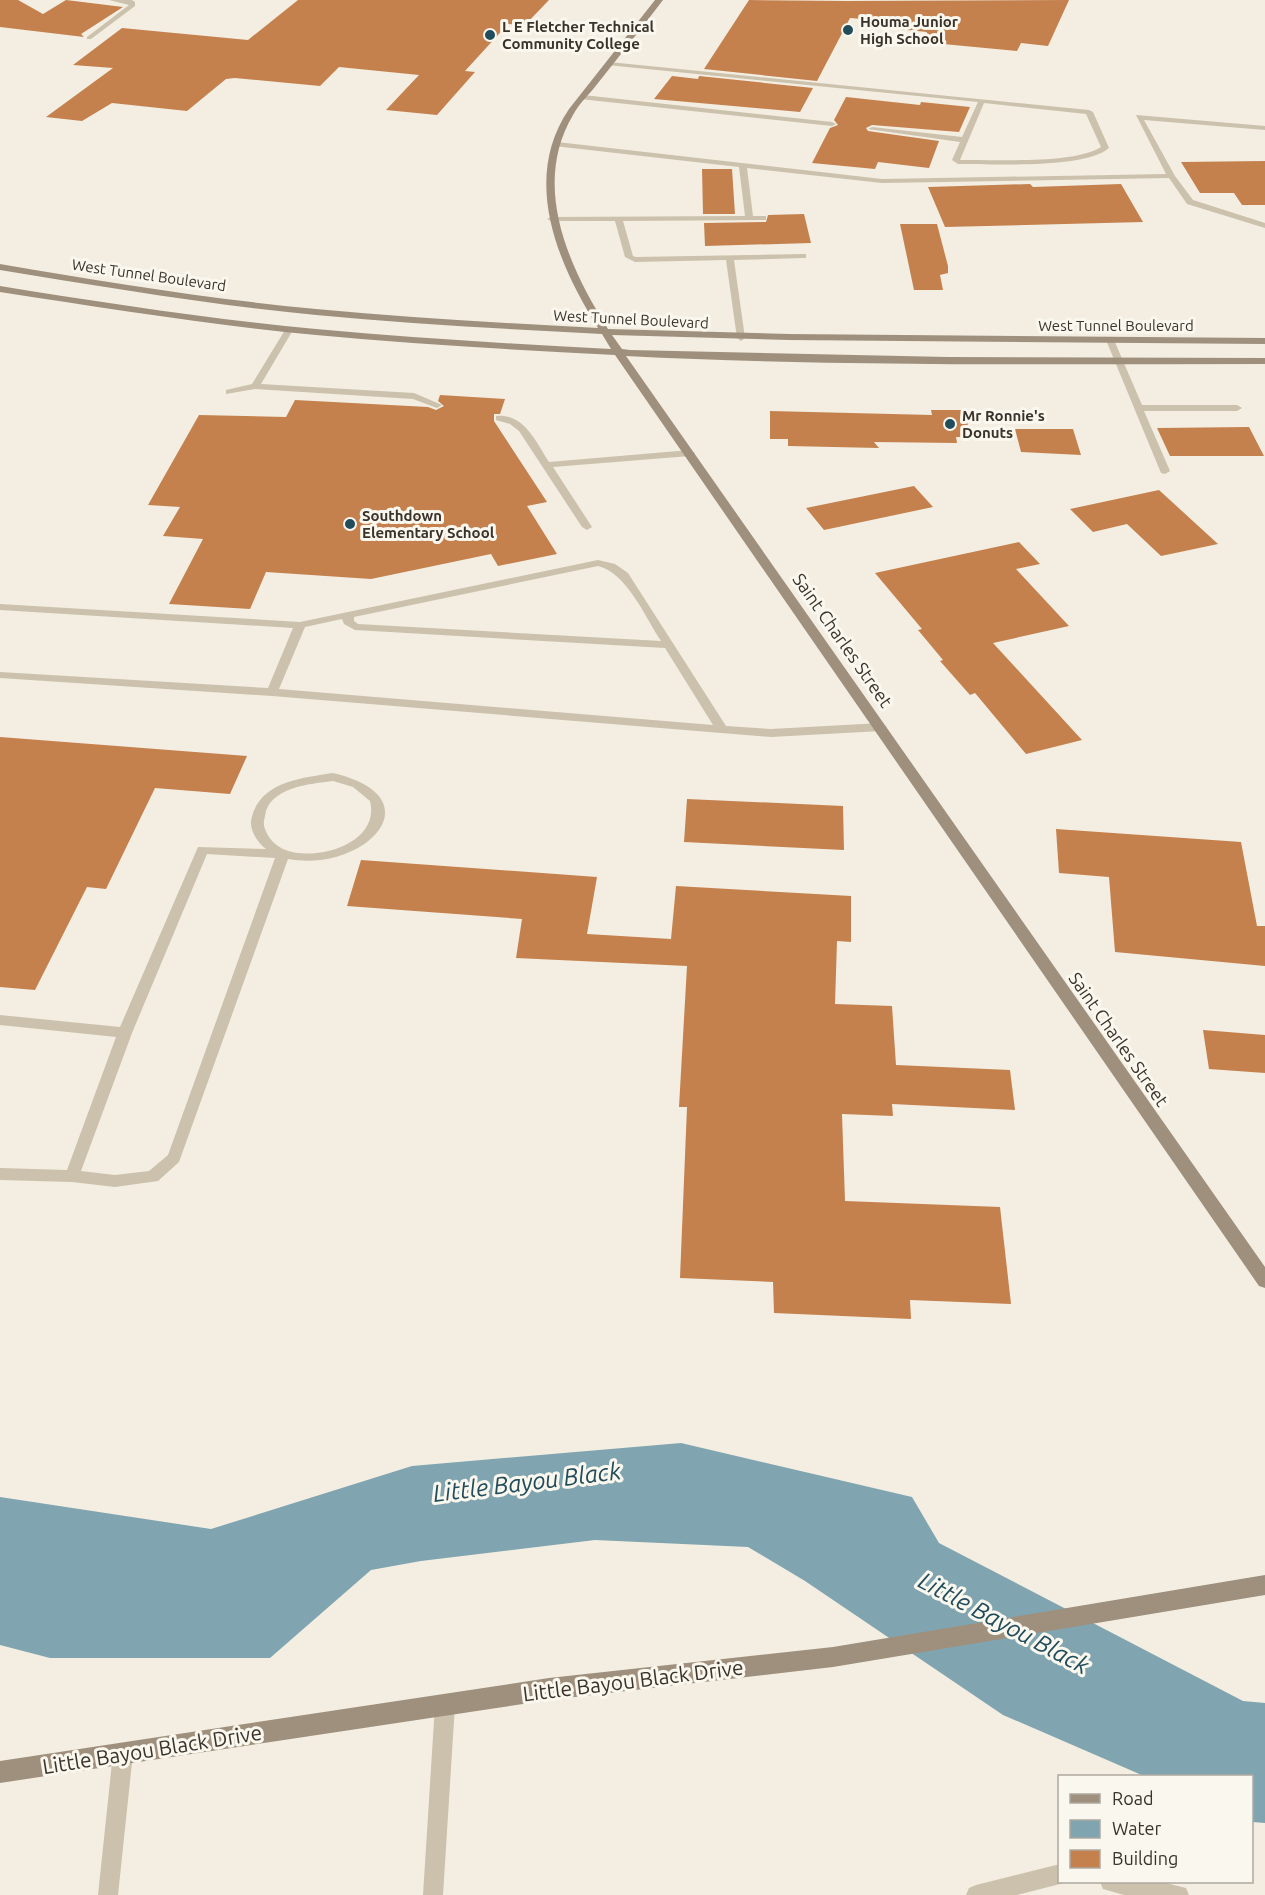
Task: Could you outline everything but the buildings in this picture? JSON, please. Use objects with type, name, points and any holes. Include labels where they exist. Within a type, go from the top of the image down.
[{"type":"main road","name":"Saint Charles Street","points":[[659,0],[567,118],[552,156],[548,192],[551,219],[558,243],[579,288],[605,333],[1265,1281]]},
{"type":"main road","name":"West Tunnel Boulevard","points":[[0,267],[159,292],[302,310],[605,333],[741,338],[1265,341]]},
{"type":"main road","name":"West Tunnel Boulevard","points":[[0,289],[156,314],[289,330],[619,353],[850,360],[1265,361]]},
{"type":"main road","name":"Little Bayou Black Drive","points":[[0,1772],[549,1689],[833,1657],[1265,1585]]},
{"type":"lane","points":[[112,0],[135,1]]},
{"type":"lane","points":[[89,38],[126,13],[135,1]]},
{"type":"lane","points":[[609,64],[982,100],[1089,112],[1105,148],[1097,153],[1065,159],[958,162],[956,160],[982,100]]},
{"type":"lane","points":[[583,97],[832,124]]},
{"type":"lane","points":[[1265,128],[1139,117],[1171,176],[1190,202],[1265,226]]},
{"type":"lane","points":[[872,129],[966,140]]},
{"type":"lane","points":[[557,144],[882,181],[1171,176]]},
{"type":"lane","points":[[743,165],[749,218]]},
{"type":"lane","points":[[551,219],[763,218]]},
{"type":"lane","points":[[618,219],[631,259],[803,256]]},
{"type":"lane","points":[[729,258],[741,338]]},
{"type":"lane","points":[[255,386],[289,330]]},
{"type":"lane","points":[[1110,340],[1165,471]]},
{"type":"lane","points":[[229,392],[255,386],[414,396],[436,405]]},
{"type":"lane","points":[[1140,408],[1238,408]]},
{"type":"lane","points":[[498,418],[519,424],[587,527]]},
{"type":"lane","points":[[547,465],[690,453]]},
{"type":"lane","points":[[0,607],[300,625],[598,563],[611,566],[624,575],[722,729]]},
{"type":"lane","points":[[348,615],[348,622],[355,627],[668,645]]},
{"type":"lane","points":[[272,692],[300,625]]},
{"type":"lane","points":[[0,675],[272,692],[771,733],[881,727]]},
{"type":"lane","points":[[72,1176],[125,1033],[203,850],[303,857],[326,856],[347,850],[364,840],[375,827],[379,813],[376,800],[366,789],[350,781],[333,777],[295,782],[278,789],[265,800],[257,811],[255,824],[259,836],[268,846],[284,854]]},
{"type":"lane","points":[[0,1174],[72,1176],[115,1181],[153,1177],[174,1158],[284,854]]},
{"type":"lane","points":[[0,1020],[125,1033]]},
{"type":"lane","points":[[433,1895],[445,1705]]},
{"type":"lane","points":[[108,1895],[123,1753]]},
{"type":"lane","points":[[976,1895],[1058,1874]]},
{"type":"lane","points":[[1120,1883],[1179,1895]]},
{"type":"water","name":"Little Bayou Black","points":[[681,1443],[912,1497],[939,1543],[1243,1701],[1265,1703],[1265,1823],[1253,1822],[1253,1775],[1142,1775],[1003,1715],[805,1581],[748,1547],[595,1540],[421,1561],[371,1570],[270,1658],[50,1658],[0,1645],[0,1497],[211,1529],[412,1466]]},
{"type":"place","name":"Houma Junior High School","points":[[848,30]]},
{"type":"place","name":"L E Fletcher Technical Community College","points":[[490,35]]},
{"type":"place","name":"Mr Ronnie's Donuts","points":[[950,424]]},
{"type":"place","name":"Southdown Elementary School","points":[[350,524]]}]
